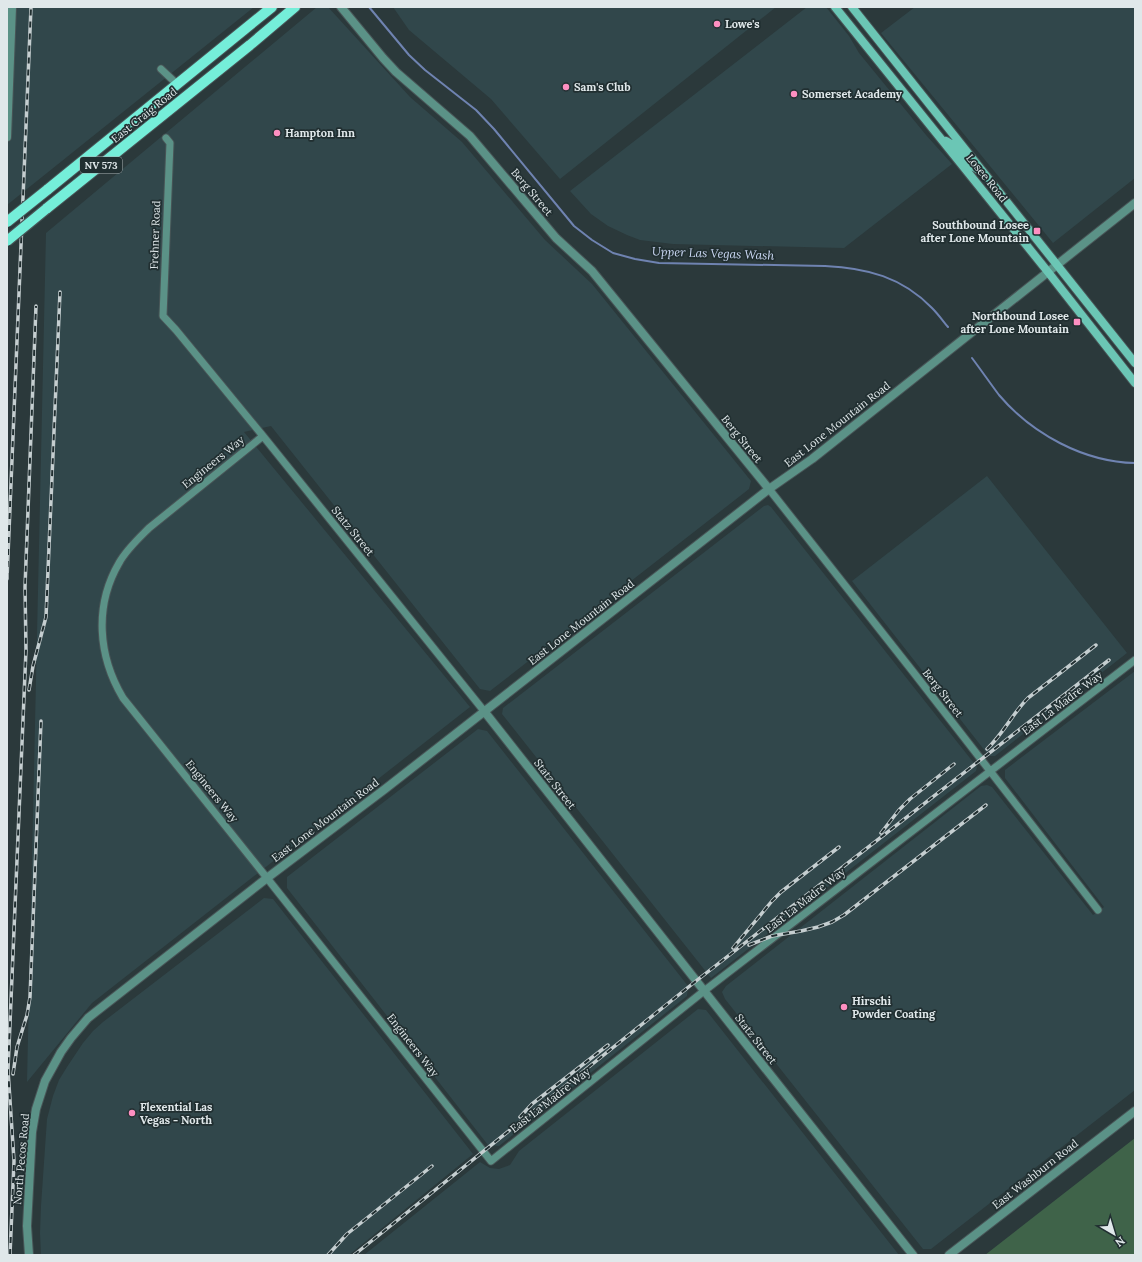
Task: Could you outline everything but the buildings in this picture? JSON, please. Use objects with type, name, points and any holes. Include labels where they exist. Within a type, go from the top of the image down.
[{"type":"main road","name":"East Craig Road","points":[[7,222],[272,7]]},
{"type":"main road","name":"East Craig Road","points":[[7,241],[296,7]]},
{"type":"main road","name":"Losee Road","points":[[835,7],[1048,272],[1135,383]]},
{"type":"main road","name":"Losee Road","points":[[852,7],[1135,363]]},
{"type":"main road","points":[[911,102],[924,110],[940,130],[951,132]]},
{"type":"main road","points":[[939,137],[953,145],[970,165],[983,173]]},
{"type":"street","points":[[7,137],[12,7]]},
{"type":"street","name":"Berg Street","points":[[341,7],[383,58],[400,75],[470,136],[556,238],[592,271],[769,489],[1098,910]]},
{"type":"street","points":[[161,69],[177,84]]},
{"type":"street","name":"Frehner Road","points":[[166,138],[170,143],[164,316],[176,330]]},
{"type":"street","name":"East Lone Mountain Road","points":[[52,1068],[70,1038],[88,1018],[98,1010],[267,878],[385,789],[769,489],[812,459],[1135,204]]},
{"type":"street","name":"Statz Street","points":[[176,330],[484,711],[913,1255]]},
{"type":"street","name":"Engineers Way","points":[[263,436],[149,528],[131,545],[118,563],[105,596],[102,618],[103,646],[107,664],[123,698],[490,1161]]},
{"type":"street","name":"East La Madre Way","points":[[490,1161],[704,991],[1135,660]]},
{"type":"street","name":"North Pecos Road","points":[[29,1255],[27,1226],[32,1132],[36,1109],[45,1081],[52,1068]]},
{"type":"street","name":"East Washburn Road","points":[[949,1255],[1135,1111]]},
{"type":"shaded area","points":[[7,7],[254,7],[7,205]]},
{"type":"shaded area","points":[[317,7],[328,7],[410,97],[462,142],[545,240],[592,284],[751,481],[749,489],[490,691],[480,689],[271,426],[244,432],[470,707],[92,1003],[27,1082],[46,233]]},
{"type":"shaded area","points":[[393,7],[776,7],[560,179],[491,99],[409,30]]},
{"type":"shaded area","name":"Somerset Academy","points":[[807,7],[826,7],[849,36],[859,53],[926,135],[952,164],[844,248],[673,244],[640,240],[608,226],[591,214],[570,191]]},
{"type":"shaded area","points":[[915,7],[1135,7],[1135,178],[1053,243],[881,33]]},
{"type":"shaded area","points":[[987,476],[1127,653],[995,756],[989,756],[852,581]]},
{"type":"shaded area","points":[[768,505],[977,767],[976,771],[711,978],[502,714],[503,708],[764,506]]},
{"type":"shaded area","points":[[1135,671],[1135,1090],[931,1249],[923,1249],[725,999],[722,992],[726,986],[981,786],[987,785],[992,787],[1093,915],[1104,907],[1005,778],[1005,770]]},
{"type":"shaded area","points":[[478,729],[487,731],[688,986],[687,996],[499,1146],[488,1145],[287,888],[287,877]]},
{"type":"shaded area","points":[[264,898],[273,899],[473,1154],[349,1255],[41,1255],[41,1206],[47,1119],[59,1080],[67,1067],[83,1043],[103,1022]]},
{"type":"shaded area","points":[[698,1009],[706,1010],[899,1255],[364,1255],[480,1162],[490,1168],[499,1169],[510,1165],[519,1151]]},
{"type":"green space","points":[[1135,1138],[1135,1255],[985,1255]]},
{"type":"waterway","name":"Upper Las Vegas Wash","points":[[369,7],[409,55],[425,70],[476,110],[494,129],[574,226],[592,240],[613,253],[659,263],[825,266],[869,272],[896,282],[921,297],[948,327]]},
{"type":"waterway","name":"Upper Las Vegas Wash","points":[[972,358],[999,395],[1012,409],[1043,433],[1078,451],[1097,457],[1135,463]]},
{"type":"railway","points":[[7,579],[31,7]]},
{"type":"railway","points":[[29,690],[33,666],[46,617],[60,292]]},
{"type":"railway","points":[[10,1255],[14,1161],[8,1070],[26,650],[25,587],[36,306]]},
{"type":"railway","points":[[987,749],[1028,698],[1096,645]]},
{"type":"railway","points":[[354,1255],[696,981],[1109,660]]},
{"type":"railway","points":[[13,1074],[17,1047],[27,1015],[30,997],[41,721]]},
{"type":"railway","points":[[881,833],[899,810],[910,799],[954,764]]},
{"type":"railway","points":[[749,945],[772,936],[818,927],[832,922],[844,915],[986,805]]},
{"type":"railway","points":[[733,948],[781,892],[839,847]]},
{"type":"railway","points":[[520,1117],[532,1104],[608,1045]]},
{"type":"railway","points":[[328,1255],[347,1234],[432,1166]]},
{"type":"place","name":"Lowe's","points":[[717,24]]},
{"type":"place","name":"Sam's Club","points":[[566,87]]},
{"type":"place","name":"Somerset Academy","points":[[794,94]]},
{"type":"place","name":"Hampton Inn","points":[[277,133]]},
{"type":"place","name":"Southbound Losee after Lone Mountain","points":[[1037,231]]},
{"type":"place","name":"Northbound Losee after Lone Mountain","points":[[1077,322]]},
{"type":"place","name":"Hirschi Powder Coating","points":[[844,1007]]},
{"type":"place","name":"Flexential Las Vegas - North","points":[[132,1113]]}]
